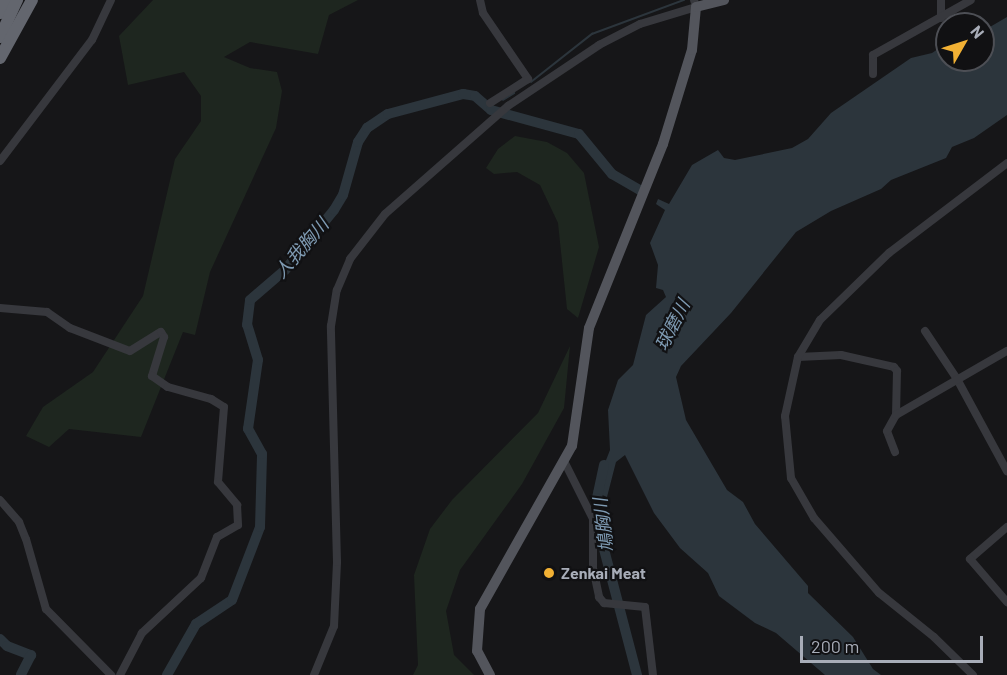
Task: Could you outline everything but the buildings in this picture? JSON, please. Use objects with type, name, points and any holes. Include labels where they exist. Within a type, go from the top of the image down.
[{"type":"highway","points":[[0,13],[6,0]]},
{"type":"highway","points":[[0,38],[17,0]]},
{"type":"highway","points":[[0,58],[32,0]]},
{"type":"main road","points":[[489,675],[477,651],[480,609],[500,569],[565,463],[575,434],[589,328],[663,144],[692,50],[695,3],[724,0]]},
{"type":"street","points":[[0,161],[92,40],[111,0]]},
{"type":"street","points":[[480,0],[483,13],[528,79],[490,103]]},
{"type":"street","points":[[951,12],[970,0]]},
{"type":"street","points":[[314,675],[334,626],[337,562],[331,326],[337,290],[350,259],[384,214],[526,93],[620,33],[695,3]]},
{"type":"street","points":[[873,74],[873,55],[935,21]]},
{"type":"street","points":[[973,675],[934,637],[879,593],[844,556],[800,497],[786,453],[785,416],[798,357],[820,320],[854,284],[957,198],[1007,163]]},
{"type":"street","points":[[0,308],[47,312],[69,328],[130,351],[161,332],[164,337],[152,376],[168,387],[211,399],[224,407],[218,482],[237,505],[238,525],[217,537],[201,578],[142,633],[120,675]]},
{"type":"street","points":[[925,332],[957,379],[1007,471]]},
{"type":"street","points":[[895,452],[886,431],[896,415],[1007,351]]},
{"type":"street","points":[[798,357],[841,355],[894,367],[897,371],[896,415]]},
{"type":"street","points":[[565,463],[593,519],[594,580],[604,603],[643,605],[653,675]]},
{"type":"street","points":[[0,500],[19,522],[46,609],[111,675]]},
{"type":"street","points":[[1007,527],[970,559],[1007,602]]},
{"type":"shaded area","points":[[153,0],[358,0],[329,15],[318,54],[250,42],[224,57],[250,68],[277,72],[282,91],[276,128],[210,272],[195,335],[183,332],[141,437],[69,429],[49,447],[26,436],[43,407],[93,372],[143,296],[175,159],[201,121],[201,96],[184,72],[128,85],[119,36]]},
{"type":"shaded area","points":[[515,136],[547,142],[567,153],[584,173],[599,247],[578,318],[567,309],[558,223],[540,185],[517,172],[494,174],[486,168],[498,149]]},
{"type":"shaded area","points":[[570,346],[564,408],[522,484],[460,570],[446,611],[454,655],[474,675],[413,675],[418,665],[414,575],[430,529],[452,500],[538,413]]},
{"type":"water","name":"球磨川","points":[[1007,17],[1007,115],[974,138],[952,147],[946,158],[891,180],[881,189],[831,211],[796,232],[731,313],[681,366],[676,377],[686,420],[727,490],[743,502],[755,524],[808,586],[808,593],[853,637],[873,669],[881,675],[825,675],[776,633],[755,623],[719,596],[708,573],[680,548],[654,513],[625,455],[616,462],[607,497],[593,491],[604,486],[605,480],[599,478],[610,450],[608,410],[618,380],[633,365],[646,315],[666,297],[663,290],[656,288],[658,265],[650,243],[665,210],[656,204],[658,199],[669,204],[692,165],[718,150],[724,158],[735,160],[792,148],[808,139],[831,113],[911,58],[935,51],[935,72],[995,72],[995,24]]},
{"type":"waterway","points":[[531,82],[592,34],[684,0]]},
{"type":"waterway","points":[[503,100],[514,93]]},
{"type":"waterway","name":"人我胸川","points":[[167,675],[196,624],[232,600],[260,527],[262,454],[248,429],[258,360],[247,325],[250,300],[285,270],[334,210],[343,195],[358,142],[367,128],[388,114],[463,94],[475,96],[491,110],[579,134],[612,174],[640,190]]},
{"type":"waterway","name":"鳩胸川","points":[[604,465],[597,498],[600,534],[637,675]]},
{"type":"waterway","name":"人我胸川","points":[[0,639],[7,646],[31,655],[21,675]]},
{"type":"place","name":"Zenkai Meat","points":[[549,573]]}]
